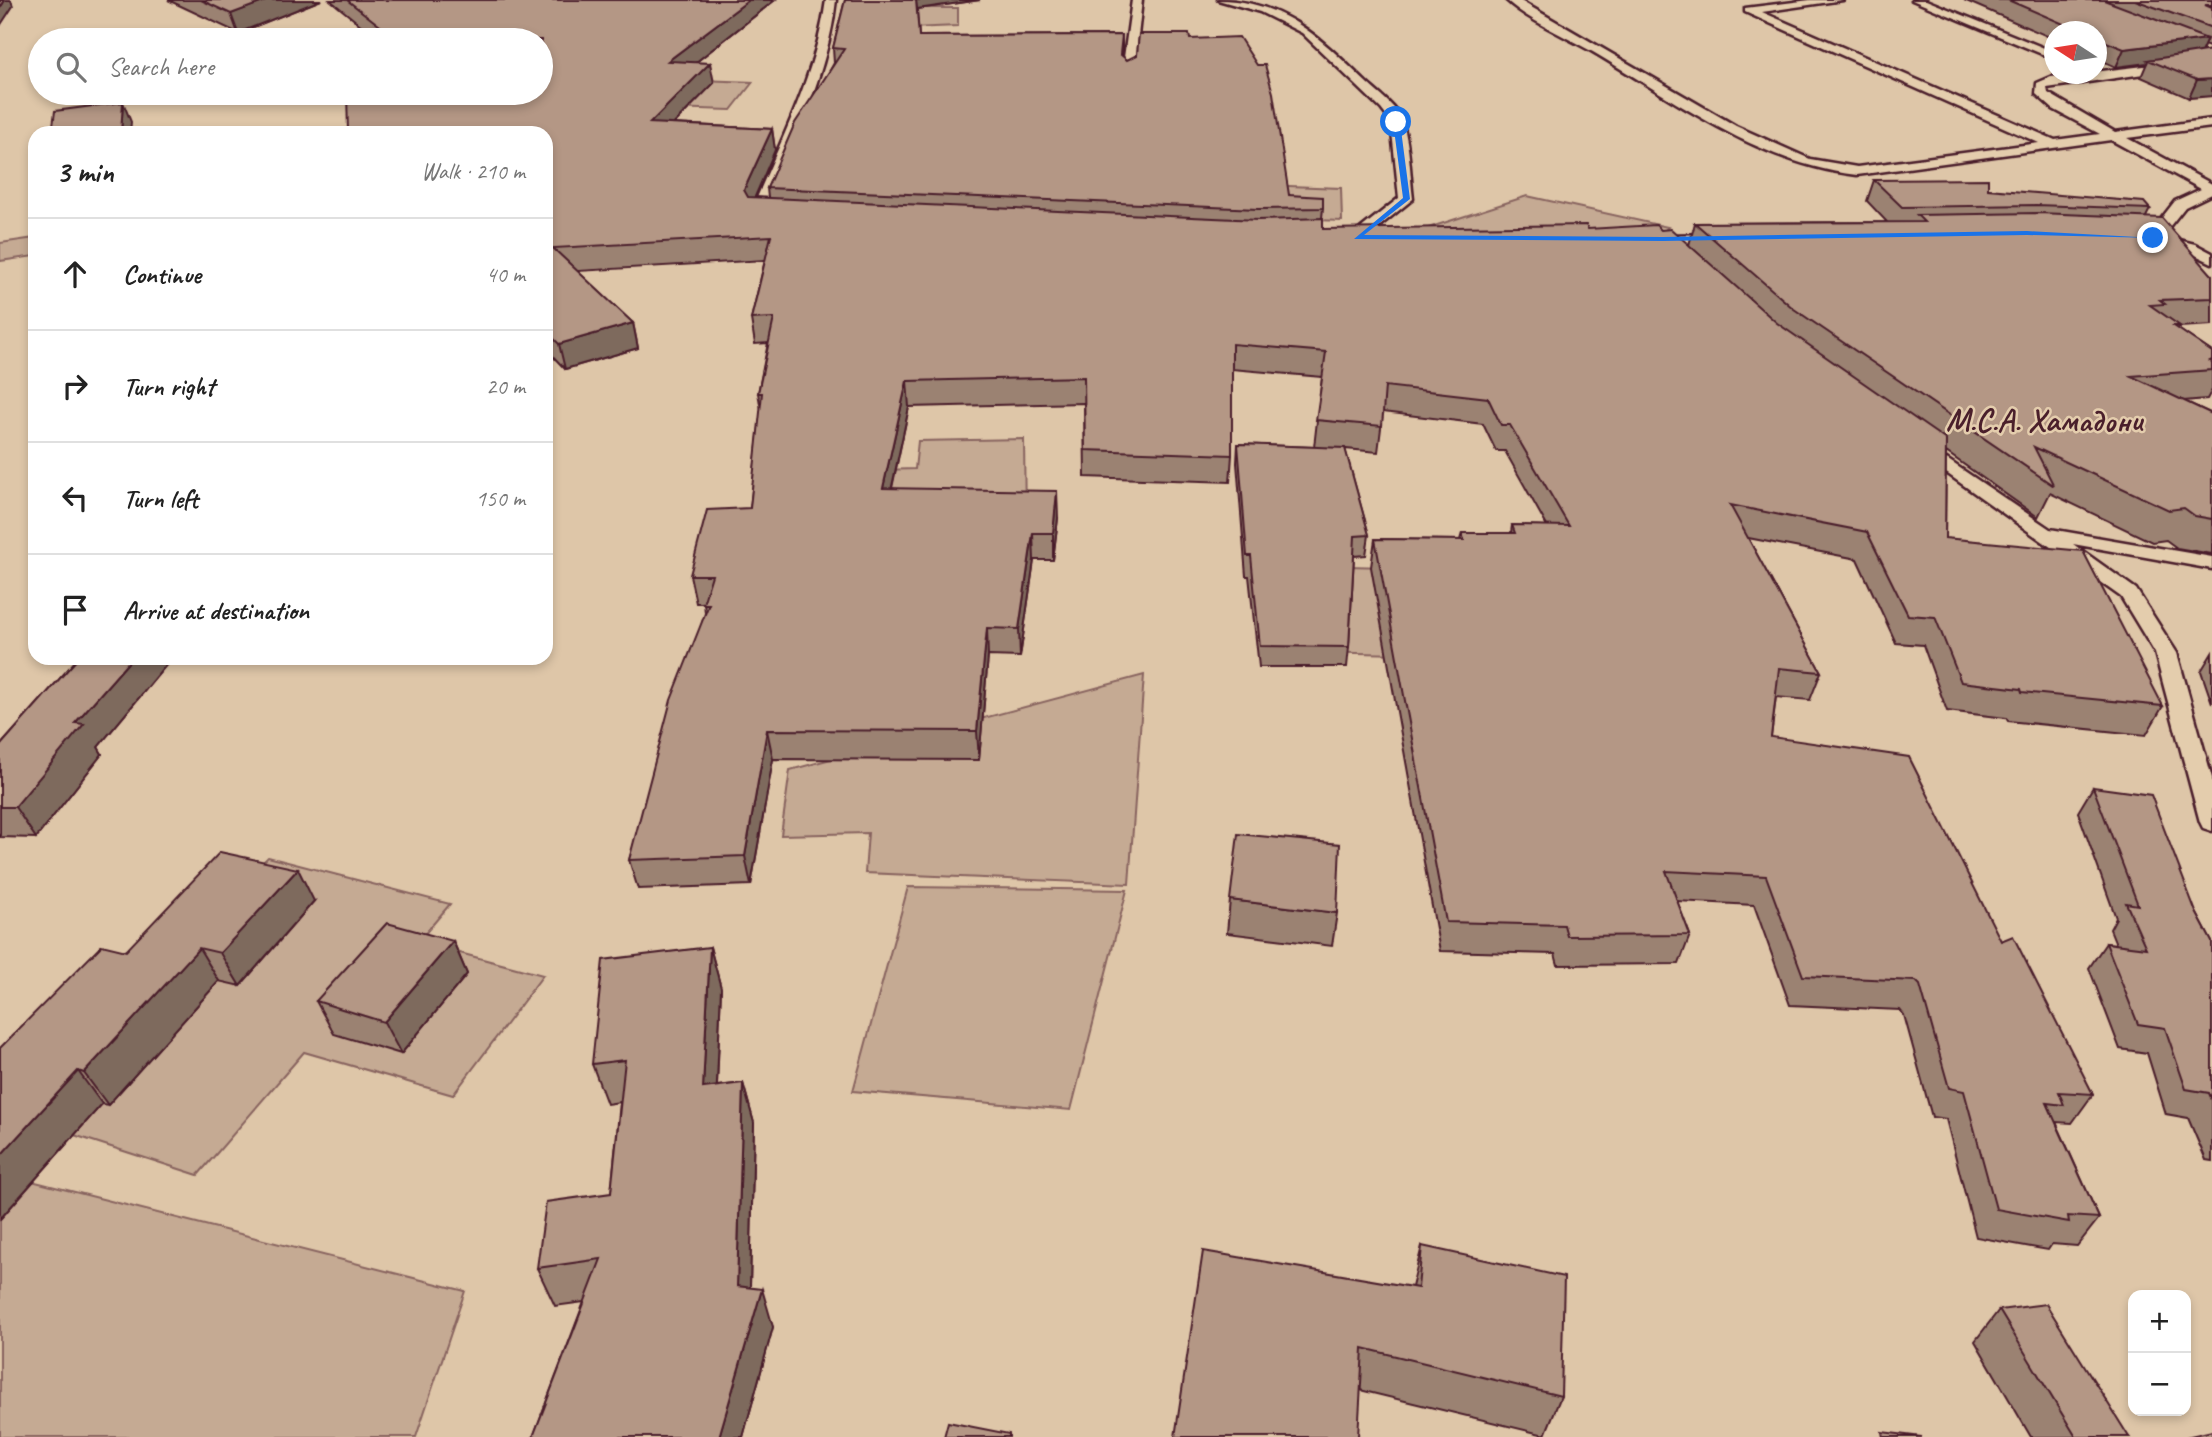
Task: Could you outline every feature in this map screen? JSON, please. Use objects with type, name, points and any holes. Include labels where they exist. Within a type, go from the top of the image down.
[{"type":"lane","points":[[785,215],[757,214],[817,68],[827,33],[831,0]]},
{"type":"lane","points":[[1128,72],[1137,0]]},
{"type":"lane","points":[[1223,0],[1264,10],[1306,32],[1385,106],[1396,122],[1406,199],[1352,237],[1385,237]]},
{"type":"lane","points":[[1511,0],[1708,115],[1806,163],[1857,171],[2212,123]]},
{"type":"lane","points":[[1838,0],[1749,10],[2053,144]]},
{"type":"lane","points":[[1917,0],[2044,52]]},
{"type":"lane","points":[[2199,50],[2212,55]]},
{"type":"lane","points":[[2107,73],[2212,61]]},
{"type":"lane","points":[[2045,84],[2041,86],[2042,94],[2113,138],[2211,189]]},
{"type":"lane","points":[[2207,266],[2146,238],[2180,204],[2211,189]]},
{"type":"lane","points":[[1682,256],[1657,239],[1744,237]]},
{"type":"lane","points":[[1909,438],[2129,593],[2166,653],[2212,822]]},
{"type":"lane","points":[[2042,533],[2212,563]]},
{"type":"shaded area","points":[[912,8],[958,8],[958,26],[887,29]]},
{"type":"shaded area","points":[[672,79],[753,82],[731,110],[669,108]]},
{"type":"shaded area","points":[[1261,185],[1341,188],[1342,221],[1177,215]]},
{"type":"shaded area","points":[[1527,196],[1668,227],[1662,234],[1428,228]]},
{"type":"shaded area","points":[[28,239],[28,257],[0,261],[0,243]]},
{"type":"shaded area","points":[[1024,439],[1025,520],[779,473],[915,469],[918,441]]},
{"type":"shaded area","points":[[1257,564],[1431,568],[1450,655],[1263,651]]},
{"type":"shaded area","points":[[1144,675],[1129,884],[865,873],[868,833],[781,835],[790,770]]},
{"type":"shaded area","points":[[268,857],[450,904],[418,942],[543,975],[453,1095],[304,1052],[198,1175],[9,1114]]},
{"type":"shaded area","points":[[908,887],[1127,890],[1071,1110],[853,1091]]},
{"type":"shaded area","points":[[0,1173],[465,1291],[416,1437],[0,1437]]},
{"type":"building","points":[[201,0],[268,0],[231,14]]},
{"type":"building","points":[[347,0],[749,0],[668,61],[710,63],[650,123],[772,129],[744,190],[748,197],[1258,220],[1323,218],[1323,229],[1586,225],[1588,229],[1656,225],[1661,230],[1671,229],[1777,323],[1946,440],[1945,538],[2083,551],[2163,706],[2022,692],[2021,689],[1961,682],[1935,617],[1908,615],[1867,532],[1730,505],[1821,672],[1779,668],[1771,737],[1909,757],[2001,941],[2013,936],[2093,1094],[2059,1092],[2064,1105],[2047,1103],[2099,1218],[2068,1216],[2069,1222],[1996,1209],[1964,1091],[1949,1088],[1920,985],[1916,981],[1803,976],[1766,876],[1666,871],[1690,935],[1567,936],[1564,925],[1446,922],[1375,539],[1464,540],[1462,533],[1515,533],[1512,525],[1569,526],[1510,425],[1501,425],[1488,398],[1385,386],[1382,426],[1316,420],[1326,352],[1232,344],[1232,455],[1085,450],[1084,377],[907,381],[883,488],[1057,491],[1053,533],[1033,533],[1019,629],[987,628],[977,731],[767,730],[745,856],[629,860],[671,700],[709,604],[703,604],[712,575],[690,575],[707,510],[750,508],[762,393],[758,393],[774,318],[751,319],[771,236],[553,248],[553,126],[348,126],[347,105],[553,105],[553,28],[383,28]]},
{"type":"building","points":[[845,0],[916,0],[919,36],[1122,35],[1120,54],[1127,60],[1137,55],[1139,34],[1189,34],[1190,39],[1239,37],[1257,65],[1265,65],[1273,93],[1289,195],[1323,197],[1323,208],[1258,209],[767,188],[795,123],[844,49],[833,48]]},
{"type":"building","points":[[2008,0],[2104,0],[2207,39],[2124,49],[2107,42],[2107,21],[2057,21]]},
{"type":"building","points":[[2135,0],[2212,0],[2212,5],[2205,5],[2212,8],[2212,28]]},
{"type":"building","points":[[2212,50],[2212,79],[2197,80],[2148,60]]},
{"type":"building","points":[[123,105],[121,126],[53,126],[55,111]]},
{"type":"building","points":[[1988,179],[1988,189],[2144,202],[2150,209],[2036,205],[1902,207],[1874,180]]},
{"type":"building","points":[[2038,213],[2162,218],[2212,275],[2212,298],[2160,300],[2165,304],[2150,305],[2180,326],[2174,326],[2212,352],[2212,370],[2131,376],[2212,414],[2212,519],[2195,516],[2184,508],[2169,510],[2034,447],[2054,486],[1794,309],[1695,223],[1924,222],[1917,215]]},
{"type":"building","points":[[553,248],[633,323],[559,344],[553,338]]},
{"type":"building","points":[[1238,444],[1345,448],[1369,535],[1355,536],[1349,647],[1260,646],[1251,556],[1247,556]]},
{"type":"building","points":[[72,665],[126,665],[75,723],[84,724],[15,807],[0,807],[0,746]]},
{"type":"building","points":[[2093,787],[2151,795],[2196,912],[2212,942],[2212,1100],[2209,1093],[2186,1089],[2165,1028],[2138,1024],[2106,943],[2146,948],[2126,903],[2138,905]]},
{"type":"building","points":[[1238,834],[1340,844],[1337,913],[1230,900]]},
{"type":"building","points":[[220,852],[298,869],[220,953],[199,948],[84,1073],[78,1071],[0,1156],[0,1048],[102,945],[126,951]]},
{"type":"building","points":[[387,923],[453,941],[384,1022],[316,1001]]},
{"type":"building","points":[[710,947],[703,1088],[743,1083],[737,1286],[762,1289],[719,1437],[533,1437],[601,1259],[537,1268],[546,1202],[611,1193],[625,1060],[592,1064],[603,960]]},
{"type":"building","points":[[1422,1246],[1564,1277],[1561,1396],[1363,1348],[1358,1437],[1175,1437],[1203,1251],[1418,1288]]},
{"type":"building","points":[[2046,1304],[2129,1437],[2076,1437],[1999,1310]]},
{"type":"building","points":[[948,1422],[1009,1434],[1009,1437],[944,1437]]},
{"type":"building","points":[[2212,1431],[2212,1437],[2186,1437]]},
{"type":"building","points":[[1882,1432],[1922,1437],[1883,1437]]},
{"type":"district","name":"М.С.А. Хамадони","points":[[2044,420]]},
{"type":"route","points":[[1396,122],[1406,199],[1357,237],[1663,239],[2027,233],[2153,238]]}]
